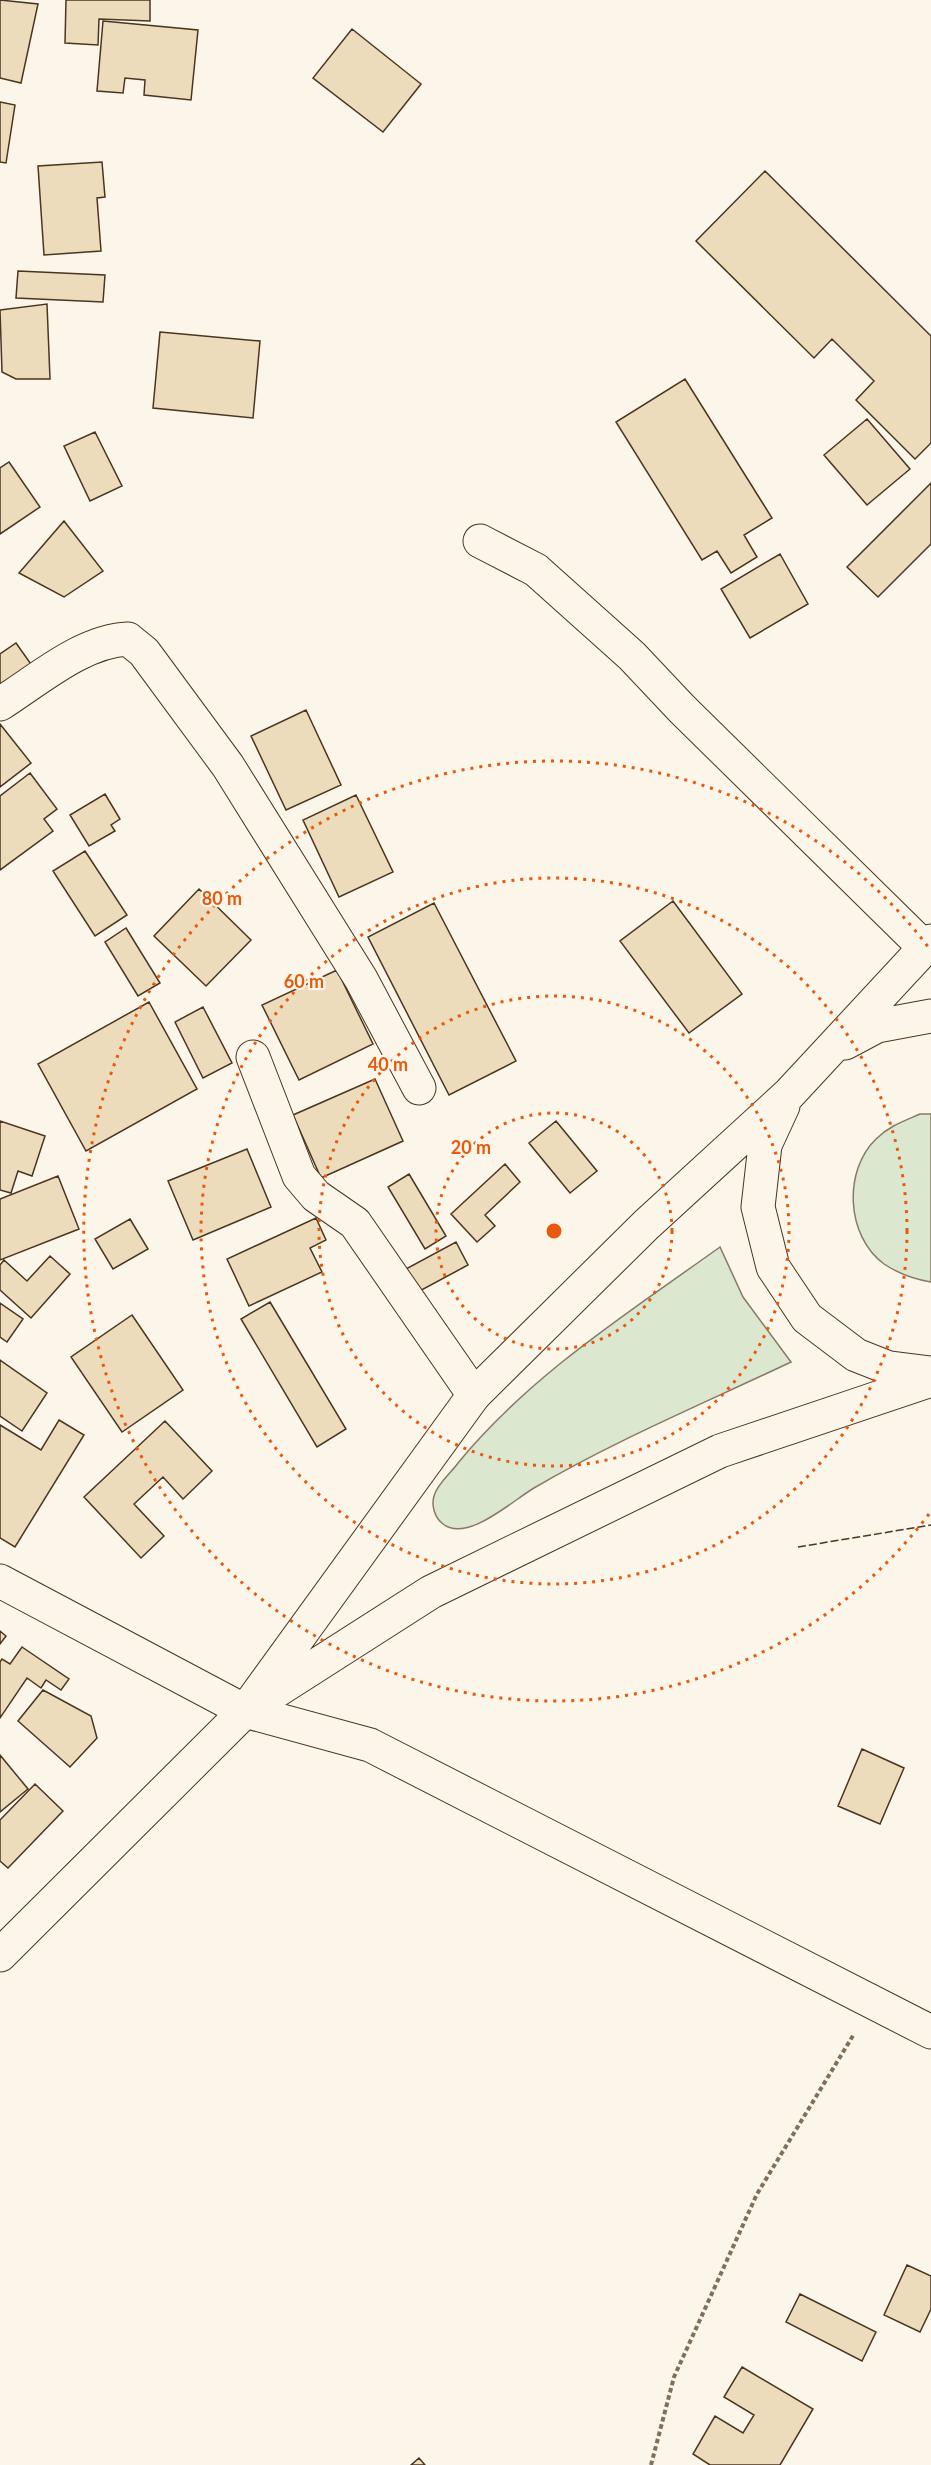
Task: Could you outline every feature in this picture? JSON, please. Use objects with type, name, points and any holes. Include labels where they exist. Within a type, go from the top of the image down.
[{"type":"main road","points":[[0,1955],[245,1711],[474,1395],[646,1225],[789,1094],[928,944],[682,709],[632,656],[536,570],[480,541]]},
{"type":"main road","points":[[0,704],[83,651],[109,639],[128,639],[144,652],[228,766],[361,979],[419,1088]]},
{"type":"main road","points":[[827,1053],[877,1026],[931,1016]]},
{"type":"main road","points":[[253,1057],[299,1176],[316,1196],[355,1223],[474,1395]]},
{"type":"main road","points":[[789,1094],[765,1145],[758,1207],[773,1267],[807,1318],[856,1355],[889,1368],[931,1373]]},
{"type":"main road","points":[[245,1711],[431,1592],[720,1451],[931,1380]]},
{"type":"main road","points":[[0,1581],[245,1711],[370,1745],[931,2032]]},
{"type":"path","points":[[651,2465],[674,2377],[757,2194],[873,2002]]},
{"type":"green space","points":[[920,1114],[931,1114],[931,1282],[895,1271],[871,1252],[856,1221],[853,1203],[858,1168],[865,1152],[886,1131]]},
{"type":"green space","points":[[720,1247],[743,1297],[791,1362],[661,1422],[565,1470],[477,1524],[464,1528],[453,1528],[440,1521],[433,1508],[434,1496],[438,1487],[486,1431],[516,1401],[548,1373],[616,1321]]},
{"type":"building","points":[[0,0],[38,4],[21,83],[0,78]]},
{"type":"building","points":[[66,0],[150,0],[150,21],[99,19],[98,45],[65,43]]},
{"type":"building","points":[[103,21],[198,30],[191,100],[144,95],[145,80],[125,78],[123,93],[97,91]]},
{"type":"building","points":[[352,29],[421,84],[383,132],[313,78]]},
{"type":"building","points":[[0,102],[15,105],[6,163],[0,162]]},
{"type":"building","points":[[102,162],[105,197],[97,198],[101,251],[44,255],[38,166]]},
{"type":"building","points":[[765,171],[931,336],[931,443],[915,459],[856,400],[874,381],[832,339],[814,358],[696,241]]},
{"type":"building","points":[[18,271],[105,275],[103,302],[16,298]]},
{"type":"building","points":[[47,304],[50,379],[16,379],[2,372],[0,310]]},
{"type":"building","points":[[160,332],[260,341],[253,418],[153,408]]},
{"type":"building","points":[[685,379],[772,518],[744,535],[757,557],[731,573],[717,551],[702,560],[616,422]]},
{"type":"building","points":[[867,419],[910,469],[867,505],[824,455]]},
{"type":"building","points":[[95,432],[122,486],[90,501],[64,446]]},
{"type":"building","points":[[9,462],[40,507],[0,534],[0,468]]},
{"type":"building","points":[[931,483],[931,544],[878,597],[847,567]]},
{"type":"building","points":[[64,521],[103,571],[64,597],[19,573]]},
{"type":"building","points":[[780,554],[808,604],[750,638],[721,589]]},
{"type":"building","points":[[16,643],[33,667],[0,687],[0,654]]},
{"type":"building","points":[[306,710],[341,785],[286,810],[251,736]]},
{"type":"building","points":[[0,724],[31,763],[0,787]]},
{"type":"building","points":[[30,773],[57,809],[44,819],[53,831],[0,870],[0,796]]},
{"type":"building","points":[[105,794],[120,819],[111,825],[115,831],[89,846],[70,815]]},
{"type":"building","points":[[356,795],[393,872],[339,897],[303,820]]},
{"type":"building","points":[[85,851],[127,915],[95,936],[53,871]]},
{"type":"building","points":[[199,889],[251,940],[206,986],[154,936]]},
{"type":"building","points":[[673,901],[742,994],[689,1033],[620,941]]},
{"type":"building","points":[[434,903],[516,1061],[449,1095],[368,937]]},
{"type":"building","points":[[126,928],[160,983],[138,996],[105,942]]},
{"type":"building","points":[[337,970],[373,1044],[299,1080],[262,1005]]},
{"type":"building","points":[[149,1002],[197,1089],[86,1151],[38,1064]]},
{"type":"building","points":[[203,1007],[232,1063],[203,1078],[175,1022]]},
{"type":"building","points":[[375,1079],[403,1141],[321,1178],[293,1115]]},
{"type":"building","points":[[0,1121],[45,1136],[32,1176],[18,1171],[11,1193],[0,1190]]},
{"type":"building","points":[[556,1121],[597,1171],[570,1193],[529,1143]]},
{"type":"building","points":[[247,1149],[271,1207],[193,1240],[168,1181]]},
{"type":"building","points":[[505,1164],[520,1182],[485,1215],[495,1226],[477,1242],[451,1214]]},
{"type":"building","points":[[409,1174],[446,1236],[425,1249],[388,1187]]},
{"type":"building","points":[[58,1176],[79,1229],[0,1260],[0,1199]]},
{"type":"building","points":[[316,1218],[326,1240],[310,1248],[322,1272],[249,1306],[227,1259]]},
{"type":"building","points":[[130,1219],[148,1249],[113,1269],[95,1239]]},
{"type":"building","points":[[456,1242],[468,1265],[416,1293],[404,1270]]},
{"type":"building","points":[[50,1256],[70,1274],[31,1318],[0,1290],[0,1265],[4,1260],[27,1281]]},
{"type":"building","points":[[270,1302],[346,1429],[317,1447],[241,1319]]},
{"type":"building","points":[[0,1303],[23,1319],[7,1342],[0,1337]]},
{"type":"building","points":[[132,1315],[183,1390],[122,1432],[71,1357]]},
{"type":"building","points":[[0,1360],[47,1393],[22,1431],[0,1416]]},
{"type":"building","points":[[59,1420],[84,1435],[15,1547],[0,1538],[0,1425],[41,1450]]},
{"type":"building","points":[[165,1421],[212,1471],[183,1499],[163,1477],[134,1504],[164,1536],[141,1558],[84,1497]]},
{"type":"building","points":[[0,1631],[6,1636],[0,1644]]},
{"type":"building","points":[[22,1647],[69,1679],[61,1690],[46,1680],[41,1688],[27,1678],[0,1718],[0,1662],[2,1659],[10,1664]]},
{"type":"building","points":[[43,1690],[91,1716],[97,1738],[70,1767],[18,1721]]},
{"type":"building","points":[[862,1749],[904,1768],[880,1824],[838,1806]]},
{"type":"building","points":[[0,1755],[28,1789],[0,1812]]},
{"type":"building","points":[[35,1784],[63,1811],[8,1868],[0,1861],[0,1820]]},
{"type":"building","points":[[907,2265],[931,2276],[931,2309],[920,2332],[884,2315]]},
{"type":"building","points":[[800,2294],[876,2332],[862,2361],[786,2322]]},
{"type":"building","points":[[742,2367],[813,2409],[780,2465],[710,2465],[693,2454],[715,2416],[743,2433],[754,2415],[724,2397]]},
{"type":"building","points":[[419,2458],[425,2465],[411,2465]]},
{"type":"fence","points":[[798,1547],[931,1525]]}]
